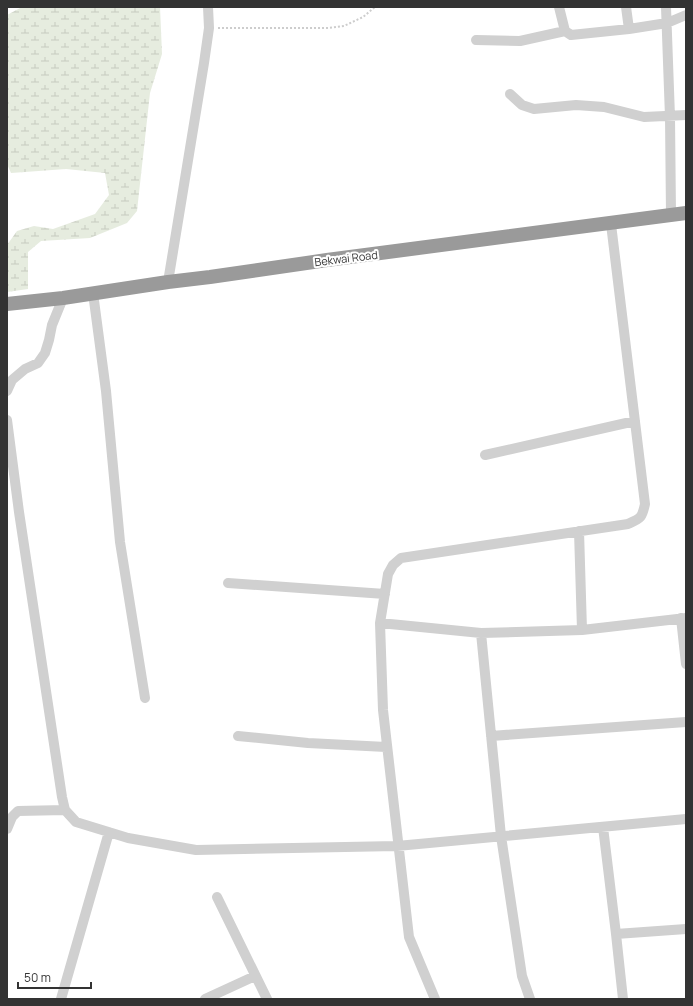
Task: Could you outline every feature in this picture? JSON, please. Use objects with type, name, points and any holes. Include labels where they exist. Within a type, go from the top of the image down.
[{"type":"highway","name":"Bekwai Road","points":[[7,304],[63,298],[327,260],[686,213]]},
{"type":"street","points":[[168,282],[209,28],[208,7]]},
{"type":"street","points":[[560,7],[565,31],[571,35],[668,23],[686,15]]},
{"type":"street","points":[[626,7],[629,29]]},
{"type":"street","points":[[666,7],[668,23],[671,215]]},
{"type":"street","points":[[476,40],[520,41],[565,31]]},
{"type":"street","points":[[510,94],[522,105],[534,109],[576,105],[604,107],[644,117],[670,117],[686,115]]},
{"type":"street","points":[[435,999],[409,937],[386,747],[383,710],[380,623],[388,574],[393,565],[401,558],[628,524],[637,520],[643,514],[645,504],[611,224]]},
{"type":"street","points":[[93,293],[106,391],[120,542],[145,698]]},
{"type":"street","points":[[7,391],[12,380],[25,369],[38,363],[45,353],[52,325],[63,298]]},
{"type":"street","points":[[7,420],[20,520],[65,810],[76,822],[136,840],[196,850],[397,846],[686,819]]},
{"type":"street","points":[[485,455],[635,421]]},
{"type":"street","points":[[579,531],[582,630]]},
{"type":"street","points":[[228,583],[385,594]]},
{"type":"street","points":[[380,623],[481,633],[582,630],[683,618],[686,664]]},
{"type":"street","points":[[481,633],[501,836],[522,976],[530,999]]},
{"type":"street","points":[[491,736],[686,722]]},
{"type":"street","points":[[238,736],[308,743],[386,747]]},
{"type":"street","points":[[7,830],[12,817],[18,811],[65,810]]},
{"type":"street","points":[[603,827],[623,999]]},
{"type":"street","points":[[61,999],[109,832]]},
{"type":"street","points":[[217,897],[267,999]]},
{"type":"street","points":[[616,934],[686,929]]},
{"type":"street","points":[[205,999],[255,976]]},
{"type":"path","points":[[209,28],[328,28],[344,26],[363,17],[375,7]]},
{"type":"green space","points":[[22,7],[160,7],[162,54],[150,93],[137,211],[127,223],[90,238],[41,241],[28,252],[28,289],[7,292],[7,245],[17,231],[34,226],[53,229],[95,214],[109,195],[105,173],[66,169],[11,173],[7,164],[7,15]]}]
